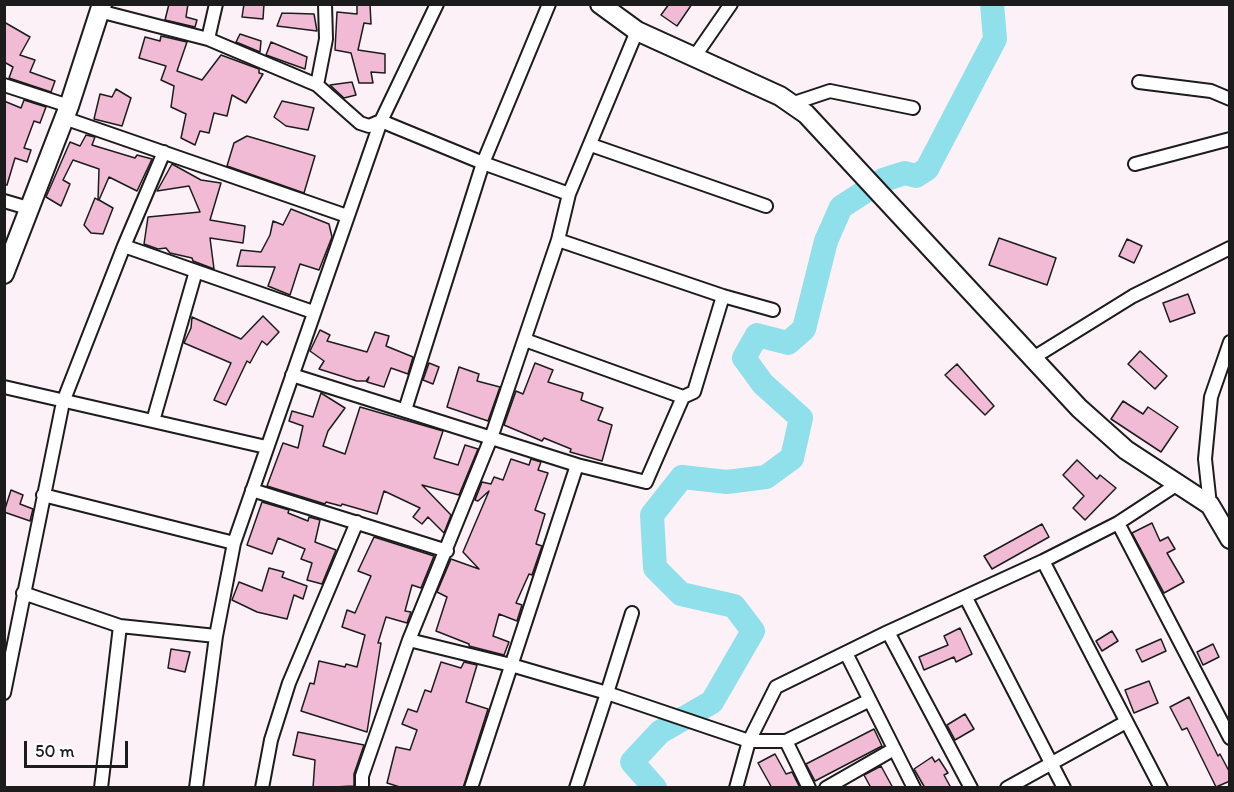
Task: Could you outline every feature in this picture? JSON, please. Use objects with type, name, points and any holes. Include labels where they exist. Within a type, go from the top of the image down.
[{"type":"street","points":[[208,39],[216,4]]},
{"type":"street","points":[[317,85],[326,39],[325,4]]},
{"type":"street","points":[[196,788],[216,636],[234,543],[381,121],[437,4]]},
{"type":"street","points":[[405,410],[483,163],[549,4]]},
{"type":"street","points":[[600,4],[637,31],[794,104],[806,114],[1079,408],[1126,450],[1176,485],[1210,505]]},
{"type":"street","points":[[695,57],[730,4]]},
{"type":"street","points":[[4,274],[27,208],[67,112],[101,8],[208,39],[317,85],[360,123],[369,126],[381,121],[483,163],[569,194]]},
{"type":"street","points":[[362,788],[362,776],[409,640],[491,438],[558,240],[569,194],[637,31]]},
{"type":"street","points":[[1139,82],[1211,91],[1230,99]]},
{"type":"street","points":[[4,85],[164,152],[347,216]]},
{"type":"street","points":[[794,104],[830,92],[913,108]]},
{"type":"street","points":[[1135,164],[1230,139]]},
{"type":"street","points":[[591,145],[766,206]]},
{"type":"street","points":[[4,693],[63,402],[124,246],[164,152]]},
{"type":"street","points":[[4,201],[27,208]]},
{"type":"street","points":[[558,240],[723,296],[772,310]]},
{"type":"street","points":[[124,246],[313,312]]},
{"type":"street","points":[[1033,358],[1133,296],[1230,248]]},
{"type":"street","points":[[153,421],[196,271]]},
{"type":"street","points":[[292,375],[577,465],[646,482],[683,397],[694,392],[723,296]]},
{"type":"street","points":[[525,340],[683,397]]},
{"type":"street","points":[[1230,342],[1211,397],[1205,459],[1210,505],[1230,539]]},
{"type":"street","points":[[4,387],[266,447]]},
{"type":"street","points":[[471,788],[577,465]]},
{"type":"street","points":[[740,784],[749,741],[776,687],[888,632],[1043,561],[1118,523],[1176,485]]},
{"type":"street","points":[[252,490],[447,551]]},
{"type":"street","points":[[43,495],[234,543]]},
{"type":"street","points":[[262,788],[271,740],[289,682],[357,522]]},
{"type":"street","points":[[1118,523],[1230,738]]},
{"type":"street","points":[[1043,561],[1161,788]]},
{"type":"street","points":[[23,592],[120,626],[216,636]]},
{"type":"street","points":[[966,598],[1064,788]]},
{"type":"street","points":[[576,788],[632,613]]},
{"type":"street","points":[[101,788],[120,626]]},
{"type":"street","points":[[888,632],[971,788]]},
{"type":"street","points":[[409,640],[511,665],[607,693],[749,741],[786,741],[868,701]]},
{"type":"street","points":[[846,653],[868,701],[914,788]]},
{"type":"street","points":[[1007,788],[1126,722]]},
{"type":"street","points":[[786,741],[809,788]]},
{"type":"street","points":[[826,788],[847,782],[894,749]]},
{"type":"building","points":[[169,4],[188,4],[186,17],[197,20],[195,27],[165,20]]},
{"type":"building","points":[[244,4],[264,4],[263,19],[242,17]]},
{"type":"building","points":[[357,4],[370,4],[371,24],[364,23],[358,50],[385,54],[385,73],[371,72],[373,83],[359,83],[351,53],[335,50],[337,12],[357,14]]},
{"type":"building","points":[[669,4],[692,4],[677,26],[661,15]]},
{"type":"building","points":[[282,13],[314,14],[317,31],[277,26]]},
{"type":"building","points":[[4,22],[30,37],[20,55],[35,60],[30,72],[55,81],[51,92],[9,78],[13,67],[4,62]]},
{"type":"building","points":[[240,34],[261,41],[260,52],[236,42]]},
{"type":"building","points":[[161,36],[187,42],[177,71],[202,80],[221,55],[259,69],[259,73],[263,74],[246,103],[232,95],[227,116],[214,113],[209,133],[200,131],[195,145],[181,138],[186,114],[171,107],[174,86],[161,80],[166,66],[139,58],[145,37],[160,41]]},
{"type":"building","points":[[271,42],[307,57],[305,69],[266,55]]},
{"type":"building","points":[[352,82],[356,95],[344,98],[330,85]]},
{"type":"building","points":[[116,89],[131,98],[122,126],[94,119],[100,94],[112,97]]},
{"type":"building","points":[[24,100],[46,107],[40,123],[34,121],[24,148],[31,150],[27,162],[15,158],[7,185],[4,185],[4,101],[21,108]]},
{"type":"building","points":[[282,101],[314,108],[308,130],[286,126],[274,117]]},
{"type":"building","points":[[86,135],[95,137],[92,145],[135,158],[137,155],[152,159],[137,191],[109,177],[99,200],[113,208],[103,234],[91,233],[84,225],[95,198],[98,200],[99,169],[73,160],[63,180],[70,184],[61,206],[46,197],[70,142],[80,146]]},
{"type":"building","points":[[247,136],[315,156],[304,193],[227,166],[234,143]]},
{"type":"building","points":[[172,164],[201,180],[221,183],[210,220],[245,226],[243,243],[210,238],[214,269],[193,261],[192,258],[170,253],[166,248],[158,249],[144,244],[148,217],[200,212],[189,186],[157,191]]},
{"type":"building","points":[[291,209],[329,224],[332,237],[319,270],[300,264],[290,295],[268,286],[275,267],[237,266],[241,250],[261,252],[270,235],[273,221],[283,225]]},
{"type":"building","points":[[999,238],[1056,258],[1047,285],[989,265]]},
{"type":"building","points":[[1127,239],[1142,246],[1134,263],[1119,256]]},
{"type":"building","points":[[1188,294],[1195,313],[1170,322],[1163,303]]},
{"type":"building","points":[[263,316],[279,332],[267,345],[262,341],[250,363],[247,361],[226,405],[214,400],[231,363],[184,343],[191,328],[192,317],[241,339]]},
{"type":"building","points":[[320,330],[330,335],[327,341],[367,352],[375,332],[389,336],[386,346],[413,357],[408,374],[391,368],[384,387],[367,382],[369,377],[366,381],[357,381],[319,369],[324,361],[310,351]]},
{"type":"building","points":[[1140,351],[1167,376],[1155,389],[1128,364]]},
{"type":"building","points":[[429,363],[439,367],[433,384],[423,380]]},
{"type":"building","points":[[535,363],[553,370],[548,382],[583,393],[581,400],[603,408],[598,420],[612,425],[602,461],[570,452],[571,449],[544,438],[542,441],[504,425],[516,391],[523,394]]},
{"type":"building","points":[[957,364],[994,406],[985,415],[945,375]]},
{"type":"building","points":[[459,367],[479,374],[477,381],[500,387],[488,421],[447,407]]},
{"type":"building","points":[[321,393],[345,408],[328,431],[323,446],[345,454],[360,407],[443,431],[434,458],[458,465],[465,445],[478,449],[459,495],[422,485],[451,515],[444,533],[428,517],[422,524],[413,517],[420,508],[384,491],[377,514],[342,504],[341,506],[326,502],[325,504],[267,486],[283,443],[298,448],[303,426],[289,421],[292,411],[313,417]]},
{"type":"building","points":[[1123,401],[1143,414],[1148,407],[1178,427],[1161,452],[1111,419]]},
{"type":"building","points":[[511,459],[529,465],[531,459],[541,462],[538,470],[548,473],[535,510],[545,514],[536,544],[542,546],[532,575],[529,574],[516,603],[522,605],[517,621],[499,614],[493,636],[509,642],[504,655],[469,646],[469,644],[436,631],[447,597],[437,592],[451,559],[479,569],[463,552],[489,491],[478,501],[475,500],[482,482],[491,484],[494,477],[503,480]]},
{"type":"building","points":[[1077,460],[1097,479],[1100,475],[1116,488],[1085,520],[1073,508],[1084,496],[1063,475]]},
{"type":"building","points":[[11,490],[23,495],[20,504],[33,509],[30,521],[4,512]]},
{"type":"building","points":[[262,502],[289,510],[288,513],[308,521],[309,517],[320,520],[315,542],[336,550],[322,584],[307,580],[312,563],[301,559],[305,549],[278,538],[272,554],[247,545]]},
{"type":"building","points":[[1152,523],[1160,541],[1168,537],[1175,549],[1167,553],[1184,582],[1164,593],[1132,533]]},
{"type":"building","points":[[1042,524],[1049,537],[992,569],[984,556]]},
{"type":"building","points":[[374,537],[434,556],[421,588],[412,585],[405,611],[411,612],[407,623],[386,617],[378,643],[381,643],[367,732],[301,711],[310,683],[314,684],[319,661],[345,667],[346,664],[357,667],[365,635],[342,627],[347,610],[355,613],[371,576],[358,571]]},
{"type":"building","points":[[269,568],[284,572],[282,577],[307,586],[303,599],[294,595],[287,619],[257,612],[232,600],[239,582],[262,591]]},
{"type":"building","points":[[960,628],[972,654],[956,662],[954,657],[924,670],[919,657],[948,645],[944,636]]},
{"type":"building","points":[[1112,631],[1118,641],[1102,651],[1096,641]]},
{"type":"building","points":[[1161,639],[1166,651],[1142,662],[1136,650]]},
{"type":"building","points":[[1213,644],[1219,657],[1203,665],[1197,652]]},
{"type":"building","points":[[171,649],[190,652],[185,672],[168,668]]},
{"type":"building","points":[[441,662],[461,668],[464,662],[477,665],[466,702],[488,709],[463,788],[403,788],[387,783],[396,747],[410,750],[417,730],[402,724],[408,709],[417,712],[425,690],[431,692]]},
{"type":"building","points":[[1149,681],[1158,703],[1134,713],[1125,690]]},
{"type":"building","points":[[1189,697],[1218,756],[1220,754],[1230,773],[1230,781],[1216,787],[1187,728],[1182,730],[1170,707]]},
{"type":"building","points":[[965,714],[974,729],[955,740],[947,725]]},
{"type":"building","points":[[874,729],[882,746],[815,781],[806,764]]},
{"type":"building","points":[[298,732],[364,745],[354,774],[354,786],[313,788],[315,760],[293,755]]},
{"type":"building","points":[[775,754],[786,774],[792,772],[800,788],[772,788],[758,763]]},
{"type":"building","points":[[932,757],[935,762],[939,759],[948,773],[944,775],[951,788],[925,788],[914,769]]},
{"type":"building","points":[[881,766],[893,788],[871,788],[864,775]]},
{"type":"waterway","points":[[655,788],[632,762],[660,732],[712,702],[753,631],[734,606],[681,594],[655,568],[652,515],[682,477],[727,482],[766,477],[792,458],[801,418],[763,384],[744,358],[757,335],[788,343],[804,329],[826,241],[841,207],[883,180],[905,173],[916,176],[927,169],[995,39],[992,4]]}]
